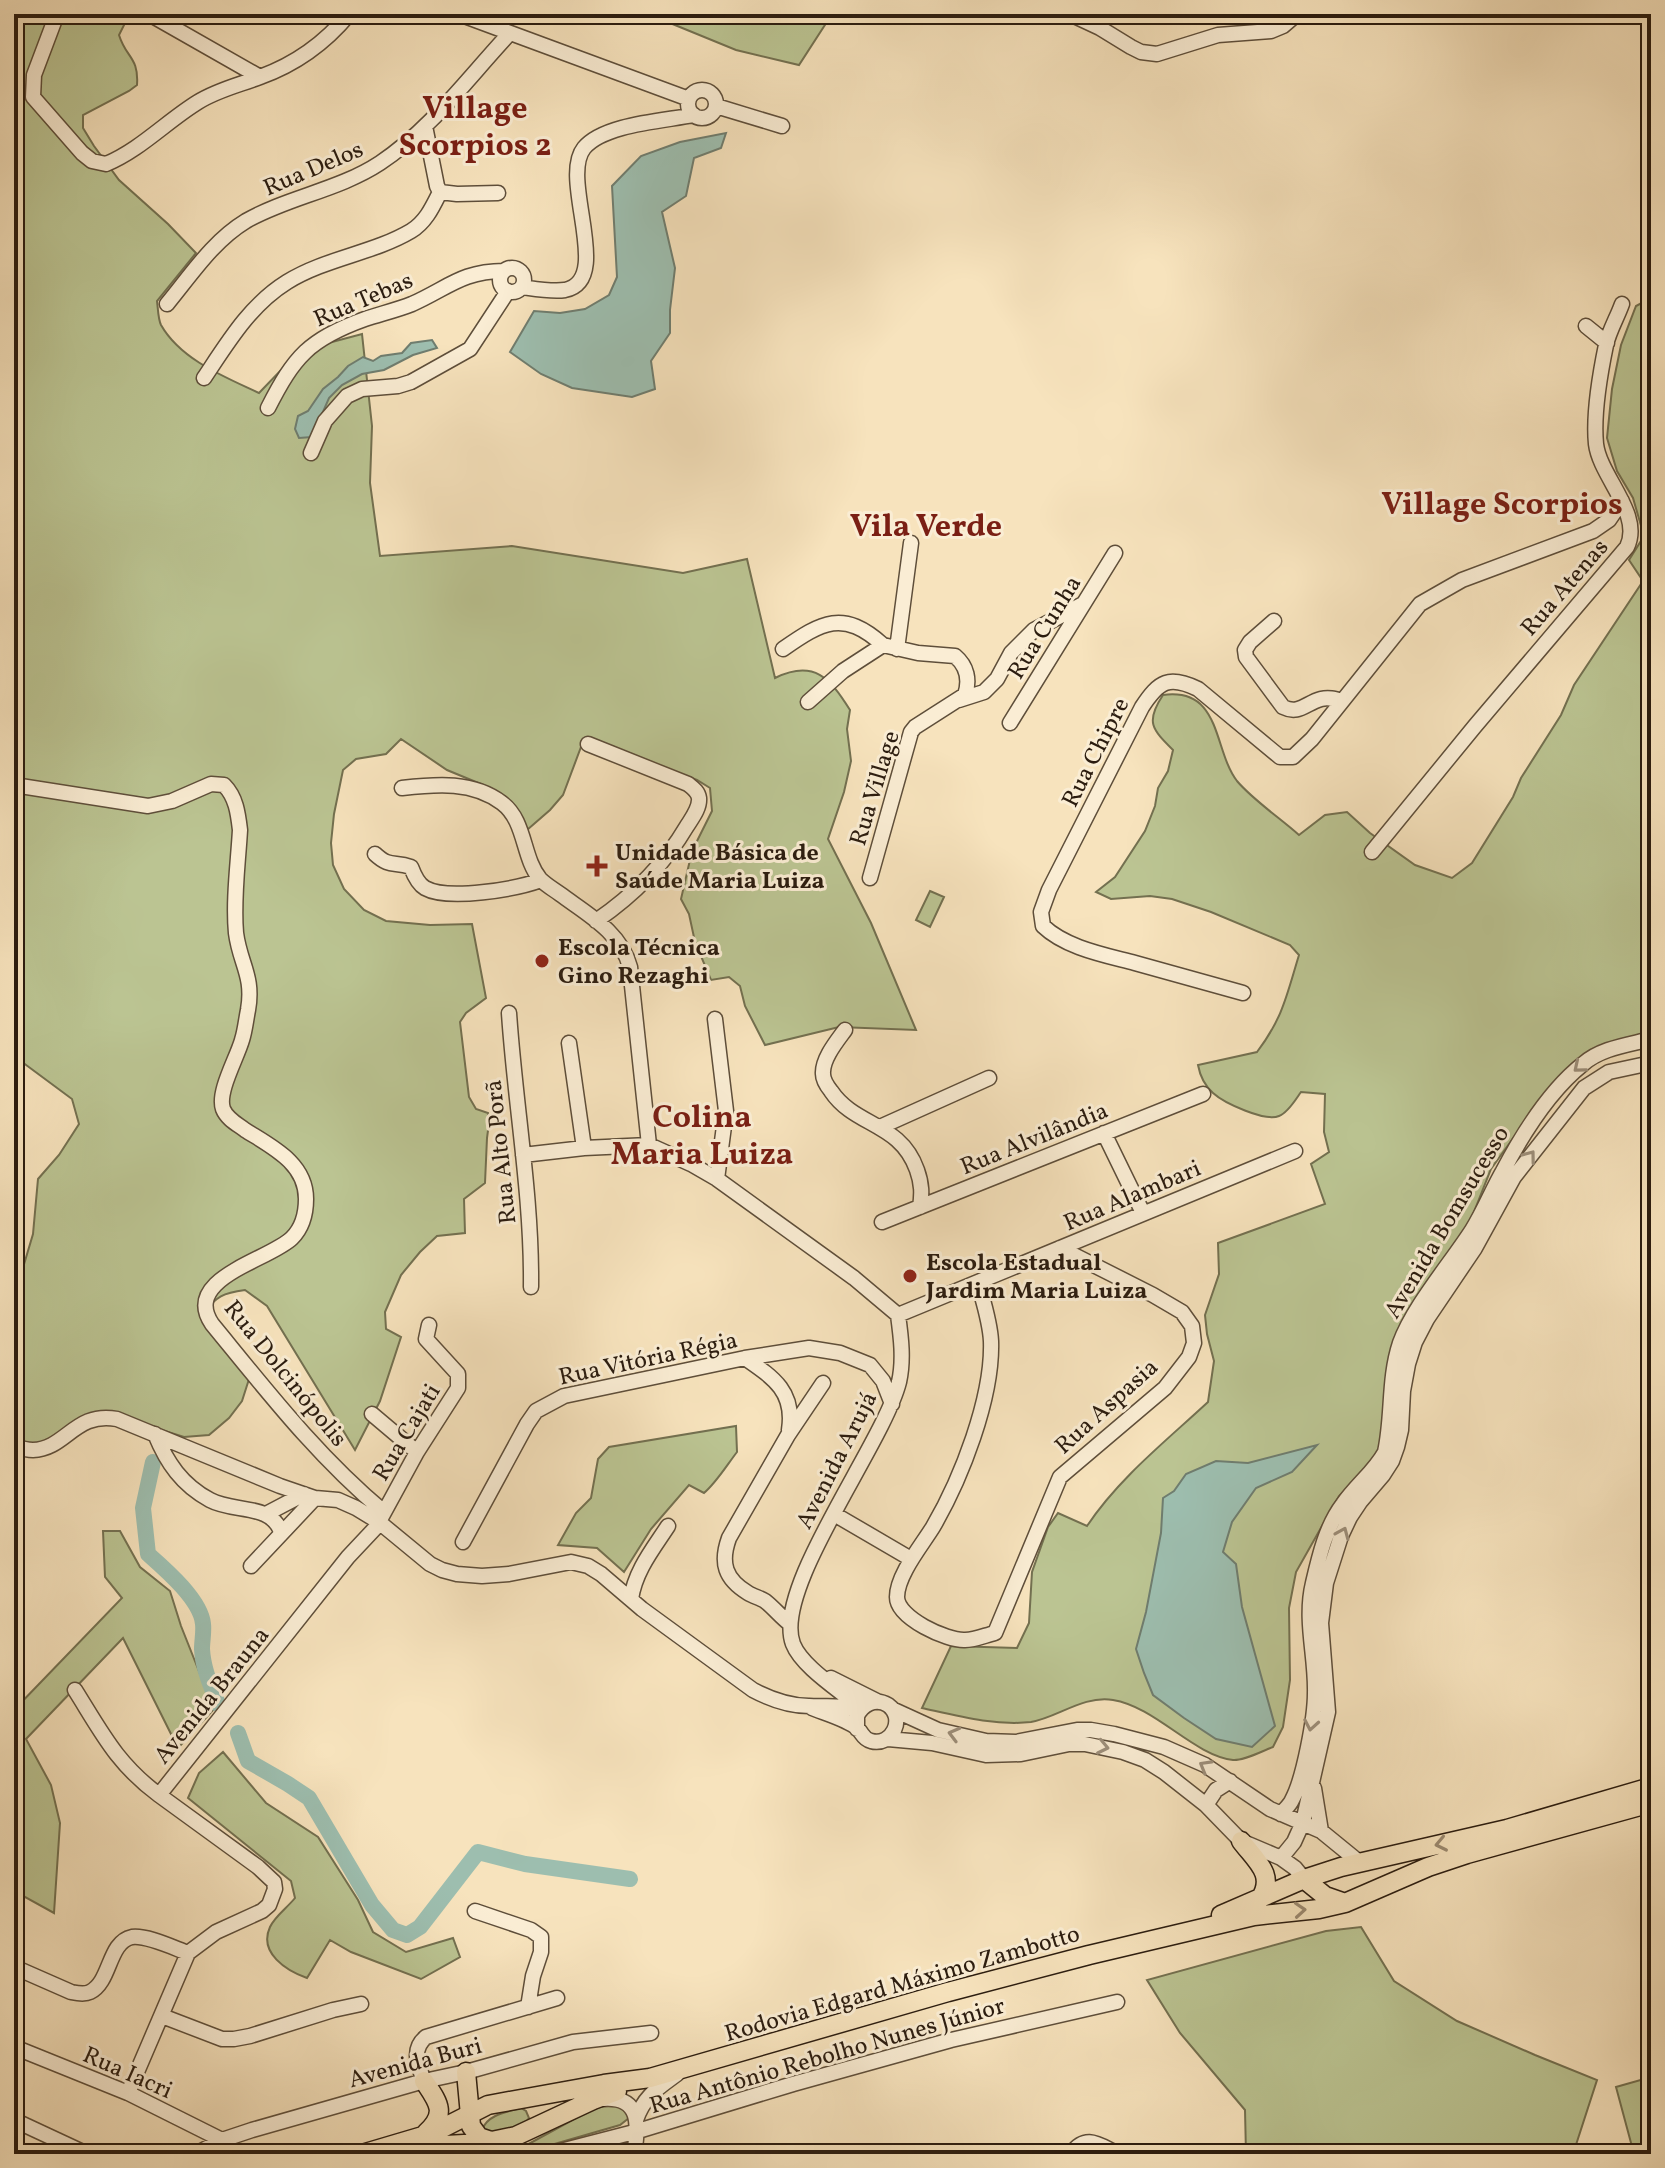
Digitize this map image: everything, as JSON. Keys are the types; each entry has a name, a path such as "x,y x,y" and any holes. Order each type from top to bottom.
{"main road":[{"name":"Rodovia Edgard Máximo Zambotto","path":"1168,1936 1304,1879 1359,1862 1507,1829 1651,1787"},
{"name":"Rodovia Edgard Máximo Zambotto","path":"362,2154 422,2137 476,2104 650,2078 948,1992 1168,1936 1262,1914 1319,1909 1345,1903 1428,1867 1467,1854 1651,1803"},
{"path":"1241,1841 1267,1878 1266,1889 1260,1899"},
{"path":"1359,1862 1367,1879 1367,1895"},
{"path":"1304,1879 1325,1896 1345,1903"},
{"path":"466,2072 476,2104 471,2126 479,2137 491,2141"},
{"name":"Rodovia Edgard Máximo Zambotto","path":"404,2154 446,2145 491,2141 526,2132 593,2100 650,2078"},
{"path":"422,2137 434,2125 440,2109 424,2081"},
{"path":"519,2099 535,2112 533,2123 526,2132"}],"street":[{"path":"57,14 34,75 33,97 82,153 99,164 106,164 126,154 199,101 289,65 306,55 349,14"},
{"path":"459,14 689,99"},
{"path":"1070,14 1141,52 1157,54 1218,35 1271,31 1297,14"},
{"path":"151,15 260,77"},
{"name":"Rua Delos","path":"167,304 213,248 247,221 347,180 376,166 404,146 509,34"},
{"path":"704,90 712,93 716,106 709,116 699,118 689,109 689,99 695,92 704,90"},
{"path":"716,106 782,126"},
{"path":"311,453 325,421 347,396 362,389 411,382 470,349 515,289 568,289 582,279 587,258 576,177 584,148 599,137 625,128 694,115"},
{"path":"425,126 440,192"},
{"path":"440,192 498,193"},
{"path":"204,378 237,328 260,302 286,282 313,268 413,230 429,214 440,192"},
{"name":"Rua Tebas","path":"268,408 294,362 315,342 333,331 408,306 476,272 515,268 522,272 525,279 515,289"},
{"name":"Rua Atenas","path":"1372,852 1627,547 1631,534 1622,501 1599,460 1595,428 1607,343 1622,304"},
{"path":"1586,326 1607,343"},
{"name":"Rua Chipre","path":"1243,993 1101,953 1049,933 1043,926 1041,912 1044,905 1153,690 1178,681 1198,689 1273,752 1284,758 1293,757 1312,739 1420,604 1462,580 1593,531 1609,520 1622,501"},
{"path":"890,647 911,543"},
{"name":"Rua Cunha","path":"1010,723 1115,553"},
{"name":"Rua Village","path":"870,878 911,732 959,701 984,692 997,679 1011,653 1034,630 1084,603"},
{"path":"1274,621 1245,650 1246,657 1283,707 1291,711 1302,710 1320,699 1342,701"},
{"path":"783,649 814,627 851,624 890,647 955,656 966,670 968,680 967,691 959,701"},
{"path":"808,702 843,671 890,647"},
{"path":"588,744 688,784 698,793 700,801 683,833 653,874 596,921"},
{"name":"Rua Dolcinópolis","path":"14,785 148,806 172,801 211,784 224,785 233,797 240,830 237,937 250,987 244,1036 222,1091 222,1107 233,1122 290,1161 301,1177 306,1199 300,1227 294,1237 277,1249 248,1262 213,1288 206,1302 206,1313 302,1433 381,1519"},
{"path":"402,788 438,785 468,787 502,803 517,821 529,858 541,880 606,927 619,943 630,967 649,1145"},
{"path":"375,854 384,863 411,867 424,888 437,892 466,893 522,887 541,880"},
{"name":"Rua Alto Porã","path":"509,1013 531,1228 531,1287"},
{"path":"715,1019 726,1111 717,1179"},
{"path":"845,1030 829,1055 823,1077 834,1096 864,1119 897,1138 915,1163 922,1192 920,1207"},
{"name":"Avenida Bomsucesso","path":"1281,1814 1294,1797 1305,1760 1316,1690 1309,1625 1312,1586 1320,1554 1336,1514 1385,1452 1392,1376 1401,1341 1419,1308 1477,1222 1522,1138 1555,1093 1570,1075 1593,1057 1651,1039"},
{"path":"569,1043 584,1148"},
{"name":"Avenida Bomsucesso","path":"1281,1858 1294,1842 1303,1822 1328,1712 1321,1623 1326,1583 1350,1517 1392,1461 1401,1430 1403,1391 1415,1342 1475,1248 1514,1177 1584,1088 1609,1072 1651,1063"},
{"path":"880,1127 989,1078"},
{"name":"Rua Alvilândia","path":"882,1222 1203,1094"},
{"path":"1104,1133 1143,1213"},
{"path":"523,1155 649,1145 717,1179 854,1278 898,1315"},
{"name":"Rua Alambari","path":"898,1315 1295,1151"},
{"name":"Rua Aspasia","path":"911,1559 897,1596 901,1611 952,1638 964,1640 995,1633 1060,1477 1165,1388 1189,1357 1194,1343 1192,1326 1182,1312 1060,1248"},
{"path":"834,1514 911,1559 933,1528 968,1453 988,1378 991,1351 978,1282"},
{"name":"Avenida Arujá","path":"789,1623 804,1573 816,1547 892,1404 901,1371 898,1315"},
{"name":"Rua Cajati","path":"381,1519 417,1452 458,1388 458,1374 426,1339 429,1325"},
{"name":"Rua Vitória Régia","path":"463,1542 527,1424 536,1411 564,1396 745,1358 809,1348 840,1353 870,1365 901,1371"},
{"path":"745,1358 770,1375 786,1396 790,1420 788,1435"},
{"path":"870,1365 883,1381 892,1404"},
{"path":"823,1383 788,1435 729,1538 725,1551 726,1570 743,1589 764,1600 789,1623 793,1644 804,1659 860,1710"},
{"path":"372,1414 417,1452"},
{"path":"14,1446 39,1449 87,1421 100,1417 117,1419 309,1496 338,1500 381,1519 416,1554 442,1570 482,1576 571,1562 582,1564 595,1570 753,1690 775,1700 808,1706 842,1705 860,1710"},
{"path":"155,1434 174,1471 197,1492 223,1506 266,1514 276,1521 281,1532"},
{"path":"266,1514 309,1496"},
{"path":"251,1566 309,1496"},
{"name":"Avenida Brauna","path":"188,1953 216,1932 262,1911 273,1898 274,1882 159,1795 381,1519"},
{"path":"631,1599 640,1569 668,1526"},
{"path":"764,1600 796,1599"},
{"path":"819,1674 842,1682 938,1730 986,1741 1032,1740 1077,1730 1114,1734 1164,1747 1205,1765 1281,1814 1321,1831 1359,1862"},
{"path":"75,1690 119,1759 135,1777 159,1795"},
{"path":"857,1729 857,1716 866,1704 885,1706"},
{"path":"808,1706 857,1729 864,1739 876,1742 888,1739 924,1742 986,1755 1021,1754 1069,1744 1100,1745 1145,1760 1184,1786 1241,1841 1281,1858 1304,1879"},
{"path":"885,1706 897,1725 888,1739"},
{"path":"1314,1773 1315,1802 1321,1831"},
{"path":"1206,1805 1216,1790 1230,1781"},
{"path":"475,1911 531,1930 541,1937 541,1952 528,2007"},
{"path":"14,1967 81,1994 90,1992 101,1981 120,1944 131,1937 144,1938 188,1953 128,2093"},
{"path":"424,2081 416,2055 418,2045 426,2037 557,1998"},
{"name":"Rua Antônio Rebolho Nunes Júnior","path":"549,2154 637,2126 951,2040 1117,2002"},
{"path":"162,2016 222,2039 234,2039 361,2004"},
{"name":"Avenida Buri","path":"196,2154 222,2140 424,2081 573,2042 651,2033"},
{"name":"Rua Iacri","path":"14,2047 128,2093 222,2140"},
{"path":"634,2154 640,2108 648,2096 684,2069"},
{"path":"593,2100 621,2099 631,2108 637,2126"},
{"path":"14,2120 87,2154"},
{"path":"1071,2154 1084,2142 1118,2154"}],"green space":[{"path":"14,14 135,14 125,23 119,35 134,63 137,85 83,115 83,128 119,180 196,253 157,301 161,325 180,348 205,366 259,393 283,368 317,346 362,334 372,426 370,483 380,556 512,546 683,573 747,559 775,678 800,670 811,671 828,681 850,710 847,729 851,761 828,839 871,923 916,1030 839,1027 765,1045 745,1006 740,986 729,977 711,980 681,899 692,851 712,811 710,788 697,780 584,739 563,795 527,830 506,797 447,770 401,739 386,754 356,759 343,770 331,843 333,865 344,889 364,910 386,921 430,925 472,924 486,998 466,1013 460,1022 469,1097 476,1109 488,1113 489,1123 485,1183 464,1199 465,1233 437,1236 420,1252 401,1275 385,1312 386,1329 401,1337 380,1401 355,1450 267,1306 245,1290 221,1296 202,1314 250,1376 242,1401 229,1418 209,1435 184,1437 111,1414 42,1444 27,1443 14,1436 14,1298 33,1234 38,1179 59,1155 79,1124 72,1099 14,1056"},
{"path":"648,14 832,14 799,65 736,50"},
{"path":"1651,298 1651,1033 1585,1055 1514,1137 1491,1169 1380,1449 1365,1470 1339,1496 1296,1572 1289,1608 1290,1680 1283,1727 1273,1747 1237,1760 1218,1756 1129,1704 1113,1700 1091,1701 1041,1720 1017,1723 976,1720 922,1708 951,1646 1017,1648 1029,1623 1032,1572 1048,1527 1058,1513 1087,1526 1128,1476 1208,1402 1214,1361 1205,1315 1219,1274 1218,1243 1325,1204 1311,1164 1329,1152 1324,1132 1325,1094 1301,1092 1292,1106 1279,1116 1255,1114 1213,1093 1203,1080 1198,1065 1257,1052 1279,1017 1299,955 1290,945 1172,899 1150,896 1111,899 1096,892 1115,877 1145,831 1158,788 1168,771 1173,750 1153,725 1157,704 1163,695 1182,695 1196,701 1213,723 1229,768 1237,781 1299,835 1325,815 1347,812 1370,833 1415,865 1452,878 1472,863 1561,715 1574,685 1643,581 1629,560 1644,536 1633,498 1617,471 1607,438 1621,345 1636,306"},
{"path":"930,891 944,897 930,927 916,920"},
{"path":"736,1426 737,1452 721,1474 704,1493 689,1485 651,1529 624,1572 597,1548 558,1545 576,1513 591,1498 598,1459 609,1447"},
{"path":"103,1531 120,1531 140,1567 170,1591 214,1709 178,1748 123,1638 26,1739 51,1785 60,1823 54,1913 14,1891 14,1710 122,1598 105,1577"},
{"path":"223,1752 266,1803 318,1837 358,1900 373,1932 406,1952 453,1938 460,1957 421,1979 351,1952 330,1940 307,1978 276,1960 267,1936 275,1919 295,1898 291,1881 188,1798 199,1773"},
{"path":"1361,1927 1394,1981 1457,2021 1597,2080 1573,2154 1246,2154 1245,2110 1180,2033 1147,1980 1326,1931"},
{"path":"1651,2077 1651,2154 1634,2154 1616,2087"},
{"path":"608,2104 621,2108 629,2118 620,2125 520,2154 504,2154 514,2152 587,2112"},
{"path":"521,2108 529,2118 522,2127 489,2136 482,2130 493,2118"}],"shaded area":[{"path":"726,133 721,148 694,158 686,196 662,212 675,268 670,333 651,361 655,389 632,397 572,388 541,374 510,352 534,311 560,313 585,309 609,295 617,277 612,186 641,156 680,142"},
{"path":"432,340 437,348 413,355 384,370 362,374 342,385 329,398 312,437 299,438 295,429 298,416 308,411 323,389 348,366 363,357 373,361 381,356 402,353 411,343"},
{"path":"1317,1445 1292,1472 1256,1488 1232,1522 1223,1552 1236,1564 1242,1607 1275,1726 1252,1747 1216,1739 1153,1695 1136,1649 1161,1533 1163,1498 1174,1491 1186,1474 1216,1461 1248,1463"}],"waterway":[{"path":"153,1462 143,1508 148,1554 181,1586 201,1615 204,1664 218,1704"},
{"path":"238,1733 248,1761 309,1798 372,1905 393,1930 407,1935 420,1927 478,1852 525,1864 630,1879"}],"place":[{"name":"Unidade Básica de Saúde Maria Luiza","path":"597,866"},
{"name":"Escola Técnica Gino Rezaghi","path":"542,961"},
{"name":"Escola Estadual Jardim Maria Luiza","path":"910,1276"}],"district":[{"name":"Village Scorpios 2","path":"475,126"},
{"name":"Village Scorpios","path":"1502,503"},
{"name":"Vila Verde","path":"926,525"},
{"name":"Colina Maria Luiza","path":"702,1134"}]}
